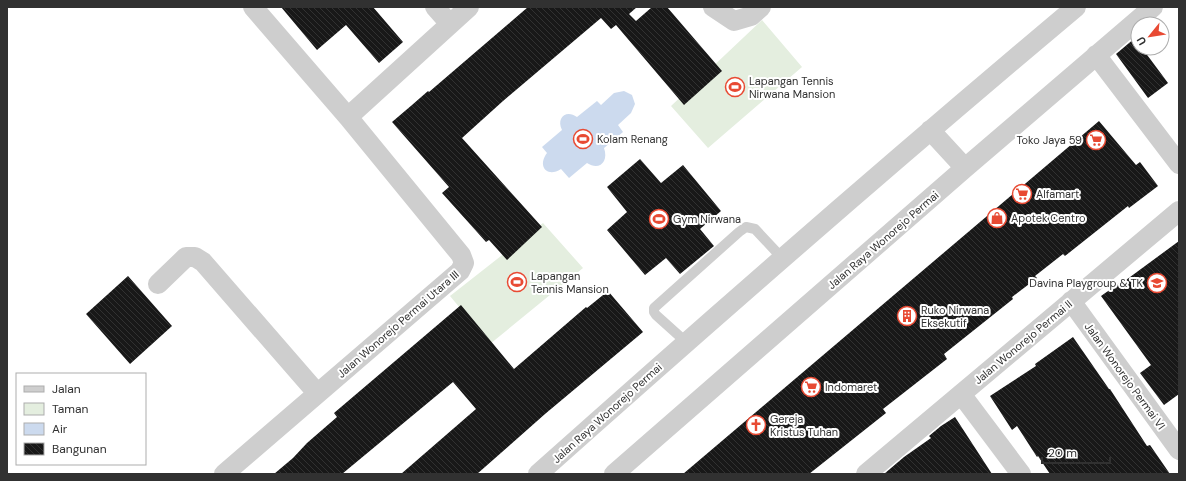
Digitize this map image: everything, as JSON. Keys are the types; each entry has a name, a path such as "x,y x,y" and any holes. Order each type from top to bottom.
{"street":[{"name":"Jalan Wonorejo Permai Utara III","path":"224,474 460,271 464,263 461,255 348,117 253,7"},
{"path":"435,7 450,24"},
{"path":"348,117 469,7"},
{"path":"713,7 734,21 751,16 761,7"},
{"name":"Jalan Raya Wonorejo Permai","path":"538,474 782,258 930,130 1076,7"},
{"name":"Jalan Raya Wonorejo Permai","path":"614,474 965,168 1153,7"},
{"path":"1096,56 1179,164"},
{"path":"930,130 965,168"},
{"name":"Jalan Wonorejo Permai II","path":"866,474 1179,211"},
{"path":"158,284 186,257 195,257 203,262 317,393"},
{"name":"Jalan Wonorejo Permai VI","path":"1071,302 1179,450"},
{"path":"961,394 1021,474"}],"lane":[{"path":"686,342 656,315 654,308 739,232 746,228 755,230 782,258"}],"green space":[{"name":"Lapangan Tennis Nirwana Mansion","path":"762,20 802,67 708,148 671,106"},
{"name":"Lapangan Tennis Mansion","path":"543,223 583,268 490,344 450,296"}],"water":[{"name":"Kolam Renang","path":"624,91 632,95 635,104 631,113 618,125 623,132 604,148 605,157 602,164 595,166 587,163 569,178 561,169 552,172 545,169 543,162 547,153 542,147 562,130 560,122 563,116 569,114 577,117 597,101 601,105 614,93"}],"building":[{"path":"281,7 373,7 403,42 379,63 346,25 317,50"},
{"path":"528,7 637,7 629,14 636,21 652,7 667,7 722,71 684,105 616,25 611,29 601,18 503,101 462,138 542,227 507,260 489,240 486,242 442,193 449,187 392,122"},
{"path":"1130,42 1130,56 1148,56 1168,83 1148,98 1116,54"},
{"name":"Ruko Nirwana Eksekutif","path":"1099,121 1136,165 1140,162 1158,186 1129,208 1128,206 1065,256 1063,254 1035,276 1037,278 1012,297 1013,299 944,354 947,359 883,409 886,413 809,474 683,474"},
{"path":"640,159 661,183 683,165 721,211 700,229 714,246 680,274 666,258 645,275 607,230 627,212 607,187"},
{"path":"1179,241 1179,394 1164,405 1140,373 1151,365 1101,296 1125,279 1126,280"},
{"path":"128,276 172,326 130,364 86,314"},
{"path":"608,291 643,332 545,414 477,474 401,474 476,409 453,382 342,474 274,474 337,417 334,413 461,305 514,369 586,307 587,308"},
{"path":"1073,337 1110,389 1147,446 1150,445 1170,474 1050,474 1017,426 1012,430 990,396 1036,366 1035,364"},
{"path":"955,417 992,474 884,474 904,457 931,438 929,436 941,426"}],"place":[{"name":"Lapangan Tennis Nirwana Mansion","path":"735,87"},
{"name":"Kolam Renang","path":"583,139"},
{"name":"Toko Jaya 59","path":"1096,140"},
{"name":"Alfamart","path":"1022,194"},
{"name":"Apotek Centro","path":"997,218"},
{"name":"Gym Nirwana","path":"659,219"},
{"name":"Lapangan Tennis Mansion","path":"517,282"},
{"name":"Davina Playgroup & TK","path":"1157,283"},
{"name":"Ruko Nirwana Eksekutif","path":"907,316"},
{"name":"Indomaret","path":"811,387"},
{"name":"Gereja Kristus Tuhan","path":"756,425"}]}
